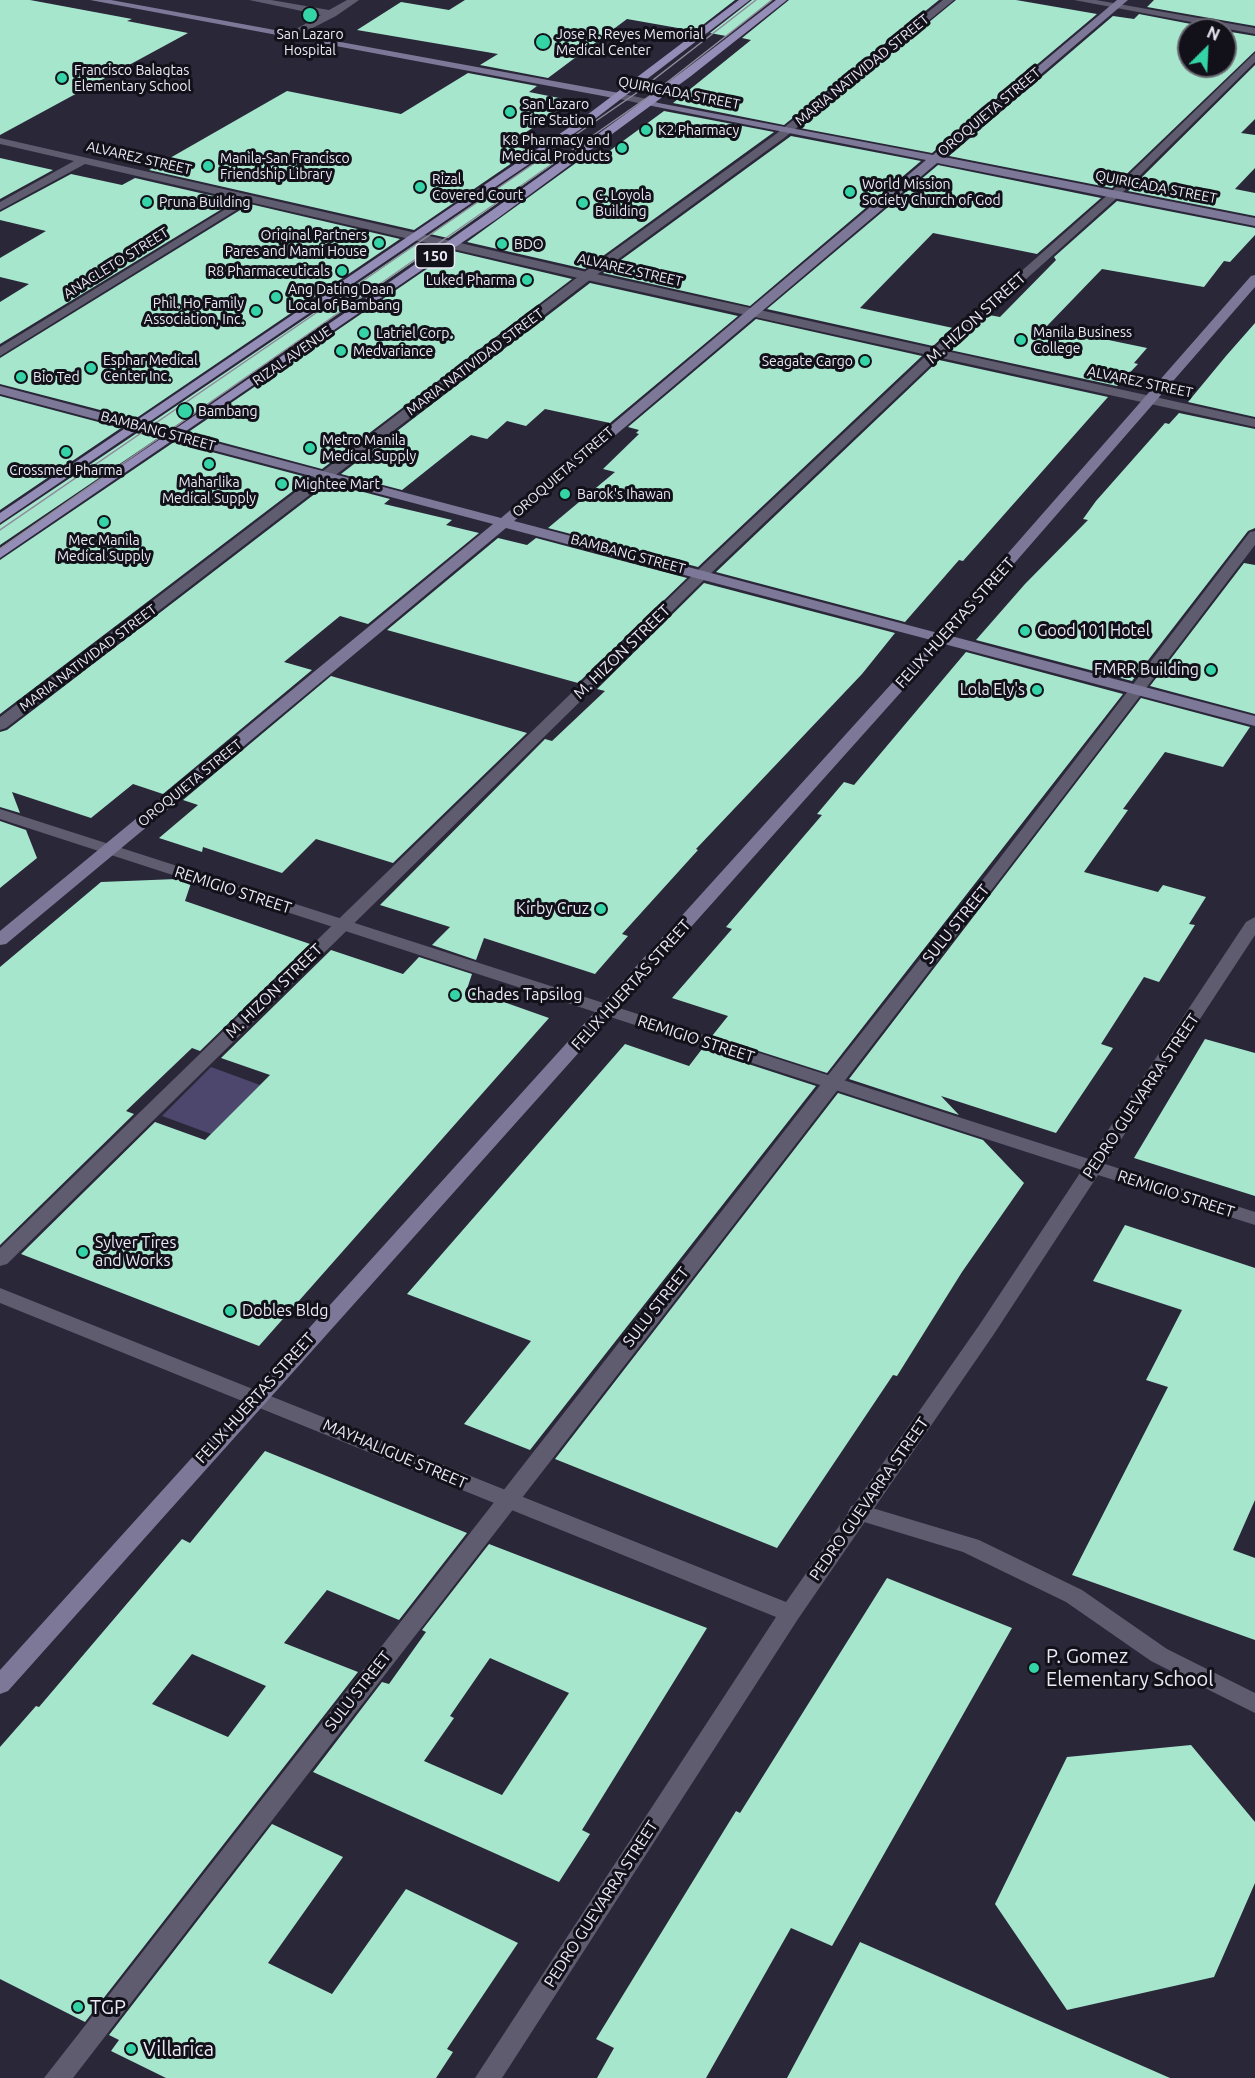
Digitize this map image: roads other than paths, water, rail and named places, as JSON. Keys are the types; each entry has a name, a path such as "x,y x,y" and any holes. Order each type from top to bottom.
{"main road":[{"name":"RIZAL AVENUE","path":"0,519 587,120 745,0"},
{"name":"RIZAL AVENUE","path":"0,554 620,126 782,0"},
{"path":"587,120 620,126"}],"street":[{"name":"QUIRICADA STREET","path":"95,0 619,96 1255,222"},
{"path":"254,0 332,14"},
{"path":"293,35 354,0"},
{"name":"MARIA NATIVIDAD STREET","path":"0,726 587,276 788,129 949,0"},
{"path":"1079,0 1119,3 1255,32"},
{"name":"OROQUIETA STREET","path":"0,940 506,521 1119,3"},
{"name":"M. HIZON STREET","path":"0,1259 702,574 936,353 1115,194 1255,56"},
{"name":"ALVAREZ STREET","path":"0,141 412,237 1255,423"},
{"path":"0,207 84,160"},
{"name":"ANACLETO STREET","path":"0,352 247,199"},
{"name":"FELIX HUERTAS STREET","path":"0,1684 256,1396 609,1010 942,639 1255,279"},
{"name":"BAMBANG STREET","path":"0,390 506,521 1255,721"},
{"name":"SULU STREET","path":"57,2078 831,1083 1002,867 1255,535"},
{"name":"REMIGIO STREET","path":"0,814 1255,1219"},
{"name":"PEDRO GUEVARRA STREET","path":"488,2078 790,1613 981,1338 1255,922"},
{"name":"MAYHALIGUE STREET","path":"0,1295 256,1396 506,1501 790,1613"},
{"path":"859,1512 971,1546 992,1556 1074,1596 1159,1655 1255,1704"}],"tram line":[{"path":"0,530 635,94 756,0"},
{"path":"0,549 651,95 772,0"}],"place":[{"name":"San Lazaro Hospital","path":"310,15"},
{"name":"Jose R. Reyes Memorial Medical Center","path":"543,42"},
{"name":"Francisco Balagtas Elementary School","path":"62,78"},
{"name":"San Lazaro Fire Station","path":"510,112"},
{"name":"K2 Pharmacy","path":"646,130"},
{"name":"K8 Pharmacy and Medical Products","path":"622,148"},
{"name":"Manila-San Francisco Friendship Library","path":"208,166"},
{"name":"Rizal Covered Court","path":"420,187"},
{"name":"World Mission Society Church of God","path":"850,192"},
{"name":"Pruna Building","path":"147,202"},
{"name":"C. Loyola Building","path":"583,203"},
{"name":"Original Partners Pares and Mami House","path":"379,243"},
{"name":"BDO","path":"502,244"},
{"name":"R8 Pharmaceuticals","path":"342,271"},
{"name":"Luked Pharma","path":"527,280"},
{"name":"Ang Dating Daan Local of Bambang","path":"276,297"},
{"name":"Phil. Ho Family Association, Inc.","path":"256,311"},
{"name":"Latriel Corp.","path":"364,333"},
{"name":"Manila Business College","path":"1021,340"},
{"name":"Medvariance","path":"341,351"},
{"name":"Seagate Cargo","path":"865,361"},
{"name":"Esphar Medical Center Inc.","path":"91,368"},
{"name":"Bio Ted","path":"21,377"},
{"name":"Bambang","path":"185,411"},
{"name":"Metro Manila Medical Supply","path":"310,448"},
{"name":"Crossmed Pharma","path":"66,452"},
{"name":"Maharlika Medical Supply","path":"209,464"},
{"name":"Mightee Mart","path":"282,484"},
{"name":"Barok's Ihawan","path":"565,494"},
{"name":"Mec Manila Medical Supply","path":"104,522"},
{"name":"Good 101 Hotel","path":"1025,631"},
{"name":"FMRR Building","path":"1211,670"},
{"name":"Lola Ely's","path":"1037,690"},
{"name":"Kirby Cruz","path":"601,909"},
{"name":"Chades Tapsilog","path":"455,995"},
{"name":"Sylver Tires and Works","path":"83,1252"},
{"name":"Dobles Bldg","path":"230,1311"},
{"name":"P. Gomez Elementary School","path":"1034,1668"},
{"name":"TGP","path":"78,2007"},
{"name":"Villarica","path":"131,2049"}]}
